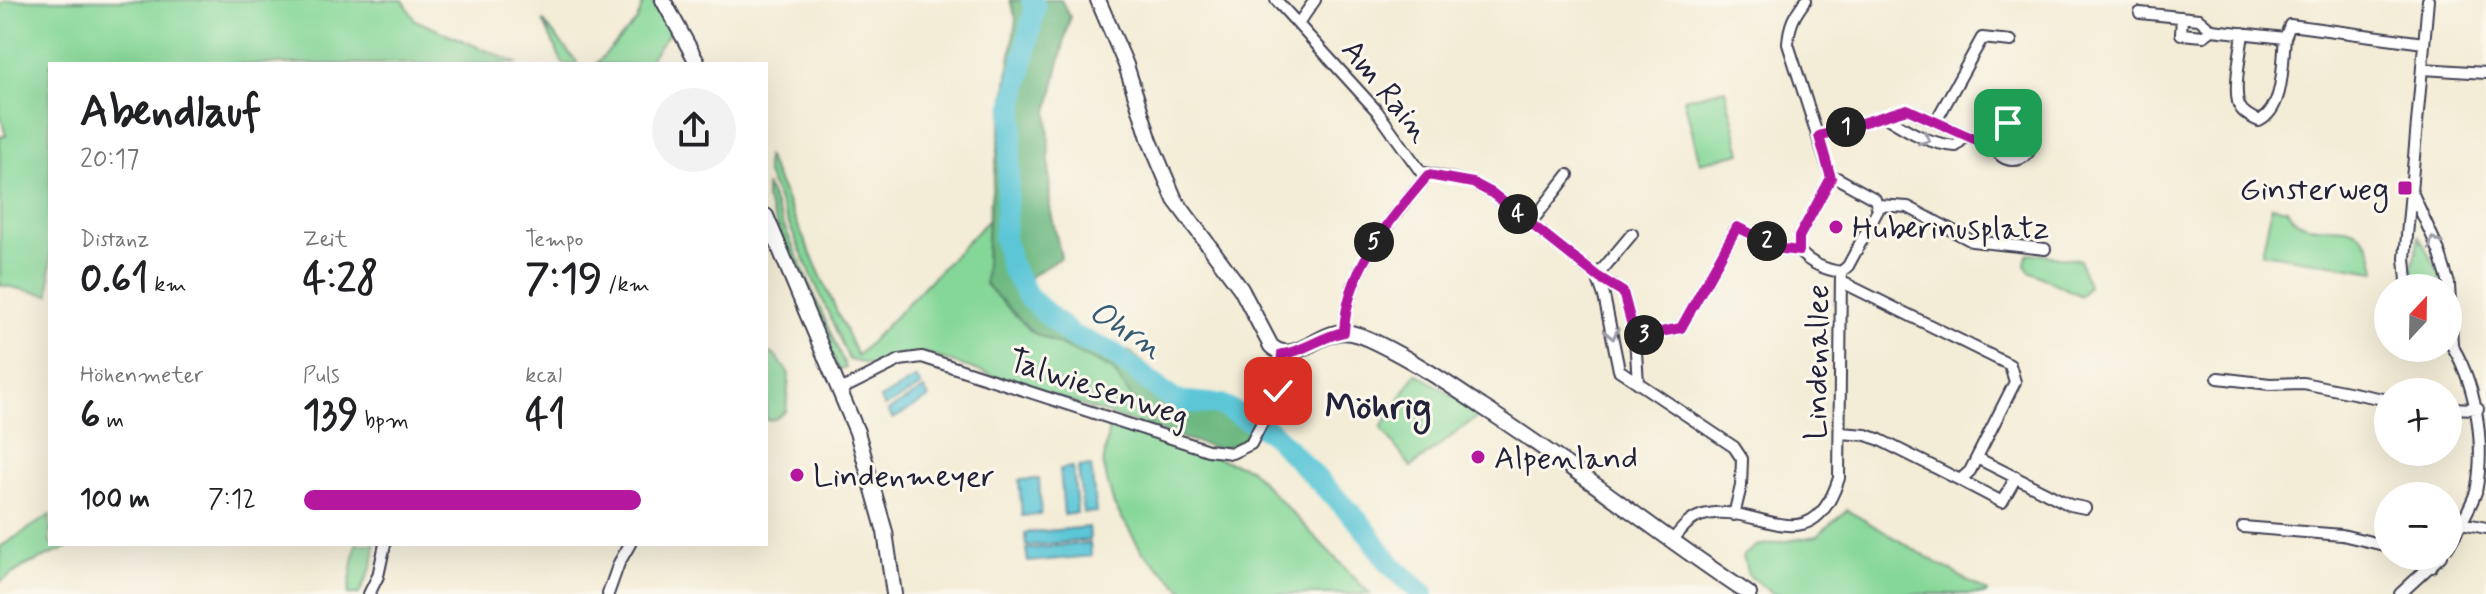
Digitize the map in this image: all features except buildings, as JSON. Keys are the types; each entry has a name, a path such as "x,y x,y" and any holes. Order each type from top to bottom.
{"street":[{"path":"663,0 697,62"},
{"path":"1098,0 1126,65 1150,141 1175,200 1241,289 1271,346 1282,354 1295,352 1329,335 1344,332 1375,342 1422,367 1539,444 1749,594"},
{"name":"Am Rain","path":"1276,0 1377,111 1414,164 1428,175"},
{"path":"1298,24 1315,0"},
{"path":"1806,0 1793,17 1788,44 1831,178 1799,237 1799,251 1804,257 2010,365 2015,382 1970,471 1960,480"},
{"path":"2406,274 2405,258 2428,0"},
{"path":"2140,13 2199,19 2212,30 2285,38"},
{"path":"2182,17 2181,34 2204,36 2212,30"},
{"path":"2243,33 2239,106 2259,121 2267,117 2275,105 2285,38 2290,25 2424,43"},
{"path":"1936,121 1982,38 2011,41"},
{"path":"2423,69 2486,73"},
{"path":"1819,136 1907,109 1994,145"},
{"path":"1884,116 1938,145 1956,146 1966,135"},
{"path":"1344,332 1350,295 1365,256 1428,175 1473,183 1492,193 1597,276 1623,292 1635,337 1638,383"},
{"path":"1530,224 1568,175"},
{"path":"1831,178 1837,178 1875,199 1878,205 1908,207 1972,241 2045,249"},
{"path":"2411,190 2439,251 2446,274"},
{"name":"Lindenallee","path":"1672,541 1684,526 1712,513 1792,526 1816,516 1834,495 1839,478 1841,433 1842,277 1878,205"},
{"path":"768,221 840,390 872,478 885,532 894,594"},
{"path":"1635,337 1681,328 1737,227 1783,249 1799,251"},
{"path":"1597,276 1632,234"},
{"path":"1597,276 1619,370 1734,447 1742,459 1741,486 1734,515"},
{"name":"Talwiesenweg","path":"840,390 900,360 922,357 1208,450 1232,453 1251,444 1273,405 1278,391 1282,354"},
{"path":"2460,362 2478,409 2484,465 2462,523 2486,528"},
{"path":"2218,378 2270,384 2303,383 2374,397"},
{"path":"2462,408 2478,409"},
{"path":"1841,433 1878,439 2002,502 2016,477"},
{"path":"1977,458 2070,505 2085,508"},
{"path":"2243,527 2342,535 2374,543"},
{"path":"369,594 378,576 385,546"},
{"path":"608,594 629,546"},
{"path":"2400,594 2428,570"}],"green space":[{"path":"7,0 403,0 415,20 513,62 48,62 48,295 0,285 0,136 6,136 0,113 0,4"},
{"path":"651,0 671,31 648,62 598,62 637,21 642,6"},
{"path":"1010,0 1061,0 1070,17 1048,112 1050,208 1061,257 1030,277 1030,296 1087,338 1129,351 1190,404 1242,415 1256,426 1247,441 1218,449 1153,429 1112,369 1032,332 985,284 988,220 1016,19"},
{"path":"543,21 577,62 562,62"},
{"path":"1725,89 1741,153 1700,163 1684,99"},
{"path":"768,159 857,356 988,220 985,284 1032,332 1112,369 1153,429 925,353 901,354 871,365 849,360 768,177"},
{"path":"768,190 846,368 839,370 768,204"},
{"path":"2272,206 2287,209 2296,221 2308,226 2349,229 2361,235 2370,248 2376,271 2262,253"},
{"path":"2419,237 2440,274 2414,274 2412,268"},
{"path":"2027,255 2080,260 2088,286 2081,296 2029,271 2025,264"},
{"path":"768,352 776,356 789,374 786,411 768,420"},
{"path":"1416,373 1482,413 1411,467 1381,428"},
{"path":"1109,425 1249,468 1370,594 1187,594 1142,551 1114,505 1103,466"},
{"path":"1847,510 1986,594 1773,594 1748,575 1743,556 1756,546 1817,536"},
{"path":"48,516 48,546 71,546 25,566 0,582 0,547"},
{"path":"356,546 375,546 372,566 359,594 348,594"}],"water":[{"path":"916,378 921,386 885,407 880,399"},
{"path":"924,389 929,398 893,419 888,411"},
{"path":"1091,466 1096,512 1083,513 1078,467"},
{"path":"1073,467 1077,513 1064,515 1060,469"},
{"path":"1039,479 1041,514 1022,516 1019,480"},
{"path":"1089,527 1090,540 1026,546 1025,533"},
{"path":"1090,543 1091,556 1028,562 1026,549"}],"waterway":[{"name":"Ohrn","path":"1032,0 1035,7 1014,105 1004,237 1011,267 1029,298 1071,335 1113,353 1175,401 1221,405 1271,432 1361,524 1391,565 1423,594"}],"place":[{"name":"Ginsterweg","path":"2405,188"},
{"name":"Huberinusplatz","path":"1836,227"},
{"name":"Alpenland","path":"1478,457"},
{"name":"Lindenmeyer","path":"797,475"}],"district":[{"name":"Möhrig","path":"1378,405"}],"route":[{"path":"1278,391 1282,354 1295,352 1329,335 1344,332 1350,295 1365,256 1428,175 1473,183 1492,193 1597,276 1623,292 1635,337 1681,328 1737,227 1783,249 1799,251 1799,237 1831,178 1819,136 1907,109 1994,145 1999,129 2008,123"}]}
